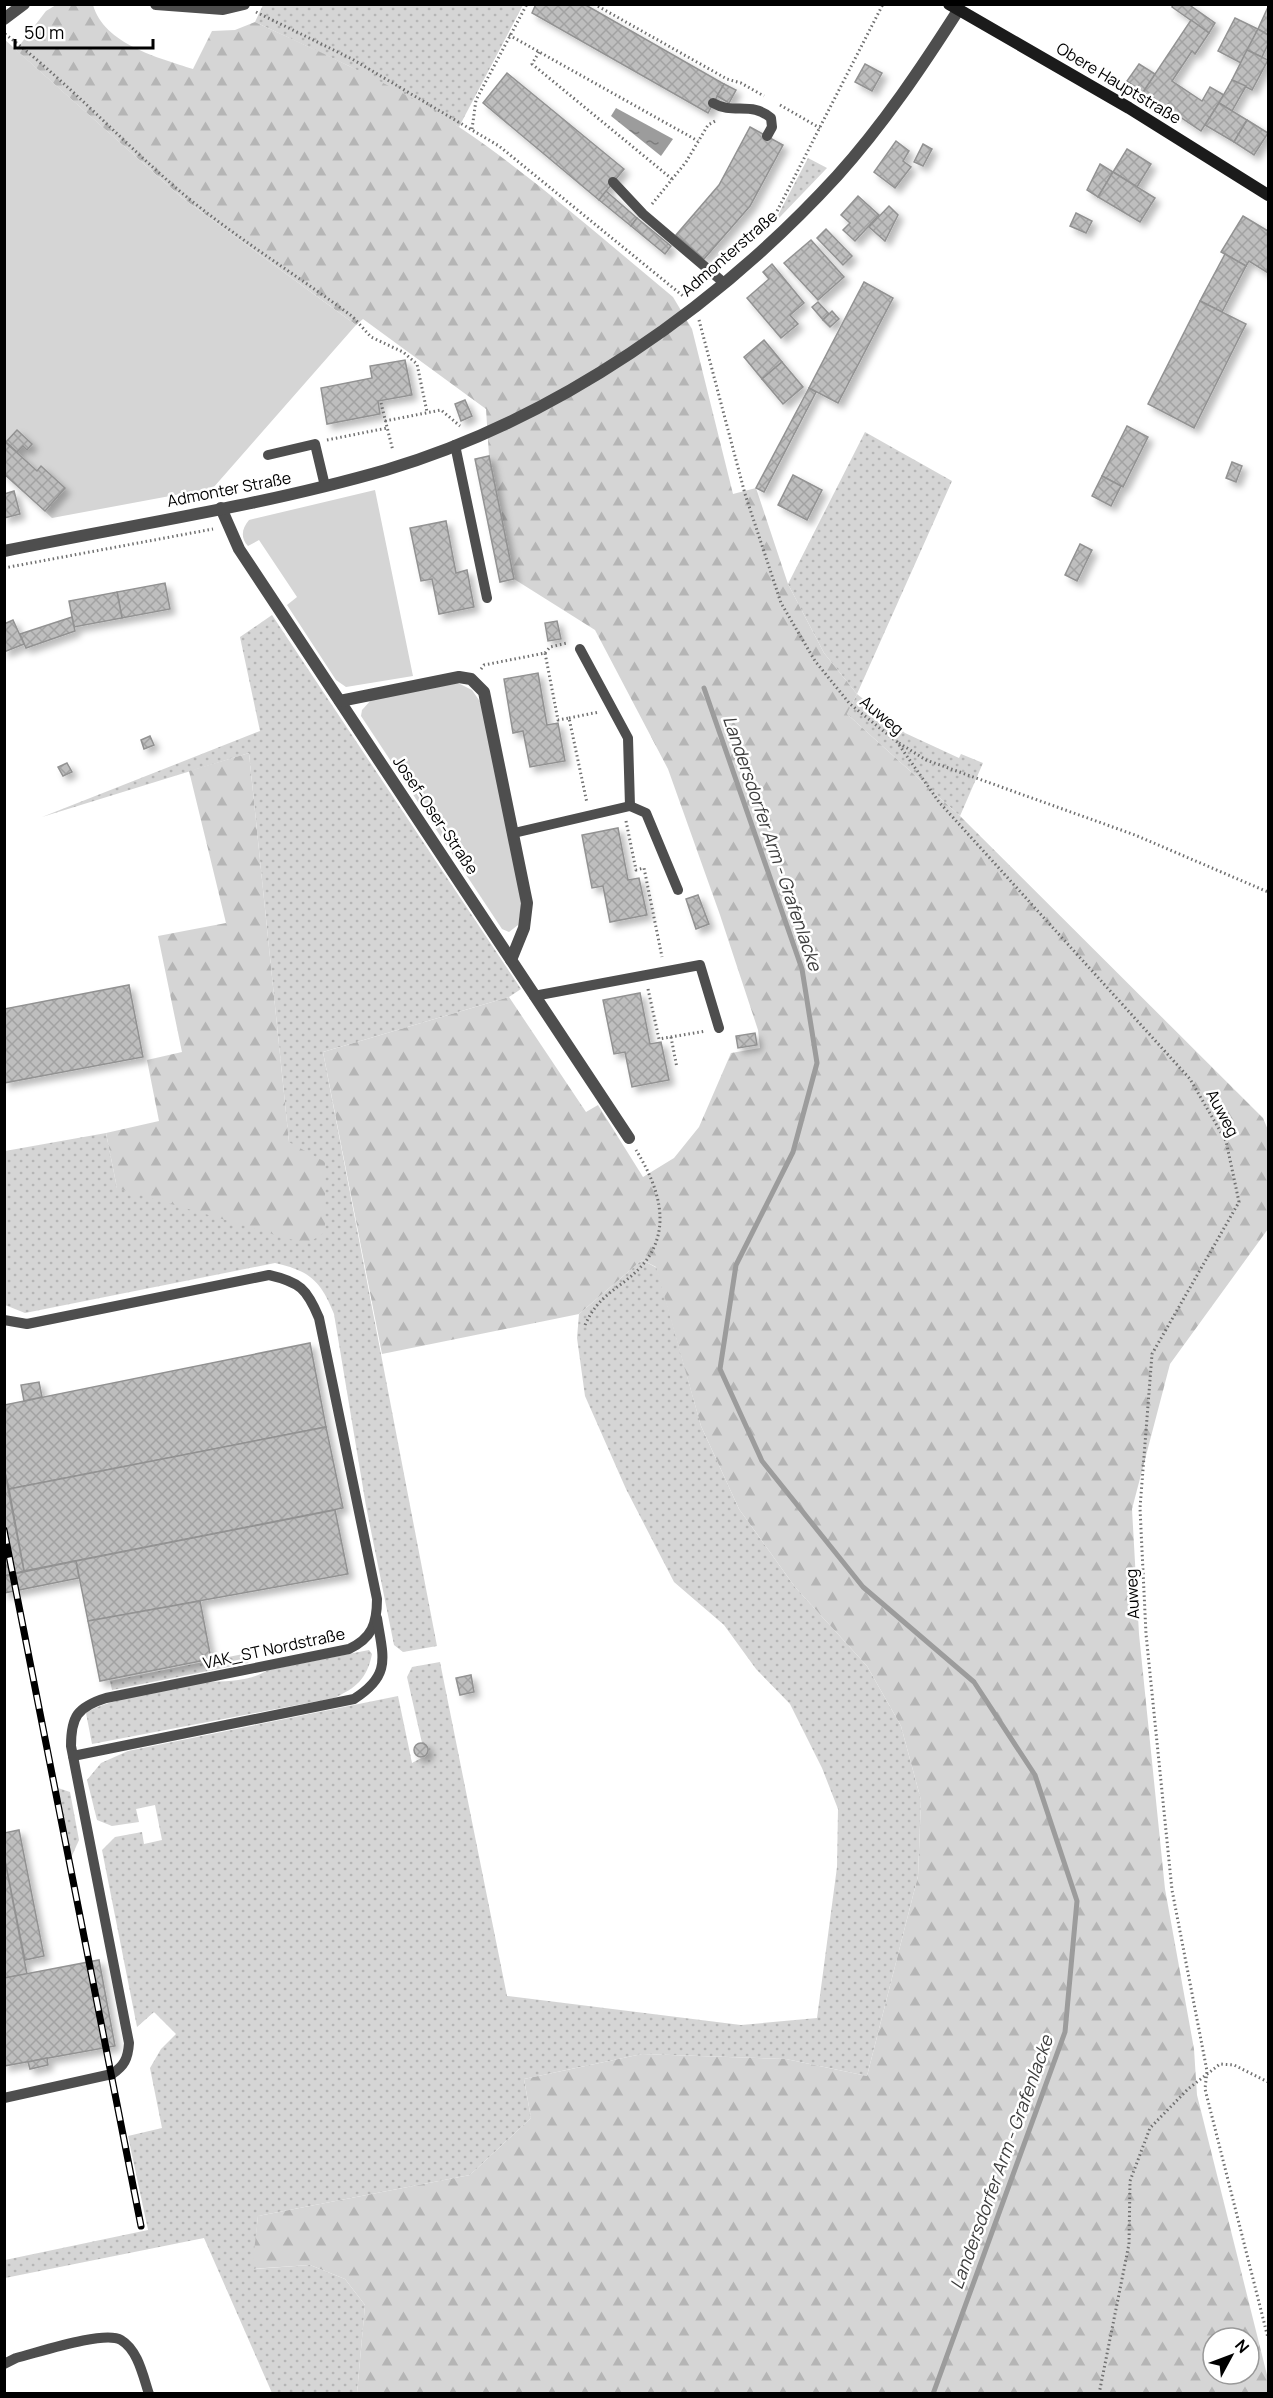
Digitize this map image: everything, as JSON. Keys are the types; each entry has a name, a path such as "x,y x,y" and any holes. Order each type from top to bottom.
{"main road":[{"name":"Obere Hauptstraße","path":"954,7 1099,90 1269,195"}],"street":[{"path":"4,18 24,4"},
{"path":"156,4 223,9 244,5"},
{"name":"Admonterstraße","path":"455,445 551,401 643,346 774,238 836,177 890,110 954,7"},
{"name":"Admonter Straße","path":"4,551 325,486 386,469 455,445"},
{"name":"Josef-Oser-Straße","path":"221,508 239,549 629,1138"},
{"path":"340,701 459,677 471,679 484,692 488,702 514,833 527,916 511,960"}],"lane":[{"path":"713,104 722,109 752,107 763,111 771,118 772,127 767,136"},
{"path":"613,182 643,214 688,249 723,282"},
{"path":"268,455 315,444 325,486"},
{"path":"455,445 487,598"},
{"path":"580,649 628,738 627,806"},
{"path":"514,833 627,806 646,813 678,890"},
{"path":"534,996 700,965 719,1029"},
{"path":"4,1320 27,1324 269,1275 292,1280 309,1295 319,1318 377,1599 377,1617 384,1661 381,1674 371,1688 354,1699 73,1756"},
{"name":"VAK_ST Nordstraße","path":"4,2098 112,2074 123,2067 129,2056 129,2043 73,1756 71,1727 78,1713 88,1703 349,1649 363,1642 372,1631 377,1617"},
{"path":"4,2364 16,2358 104,2337 120,2339 134,2353 149,2394"}],"path":[{"path":"472,129 476,100 527,4"},
{"path":"594,4 820,128"},
{"path":"775,215 883,4"},
{"name":"Admonterstraße","path":"244,5 352,59 499,146 683,296"},
{"path":"4,33 63,81 126,144 184,194 353,317 371,337 411,358 417,364 427,412"},
{"path":"509,35 698,141"},
{"path":"539,52 532,64 672,178"},
{"path":"643,214 672,178 712,121 723,121"},
{"name":"Auweg","path":"694,305 745,494 781,603 815,661 850,704 897,742 939,802 1190,1078 1226,1141 1239,1202 1152,1354 1140,1508 1146,1634 1172,1890 1207,2071 1204,2090 1269,2338"},
{"path":"381,403 393,453"},
{"path":"385,421 441,410 460,426"},
{"path":"315,444 387,428"},
{"path":"4,568 213,529"},
{"path":"471,679 484,665 545,653 550,647 572,642 580,649"},
{"path":"545,653 558,720 613,709"},
{"path":"569,718 590,816"},
{"path":"897,742 926,760 1124,831 1269,892"},
{"path":"627,806 636,870 644,868 665,972"},
{"path":"645,976 660,1039 719,1029"},
{"path":"671,1037 677,1068"},
{"path":"585,1325 592,1307 645,1262 660,1218 659,1194 629,1138"},
{"path":"1099,2394 1129,2244 1130,2181 1150,2128 1207,2071 1220,2064 1234,2065 1269,2082"}],"green space":[{"path":"56,5 93,5 108,30 134,48 193,69 212,31 235,30 255,22 387,85 438,113 543,189 673,297 692,329 733,494 756,488 788,584 824,653 857,694 847,714 960,816 1263,1118 1268,1130 1268,1229 1170,1364 1132,1509 1139,1634 1165,1889 1194,2049 1197,2095 1255,2326 1201,2326 1201,2386 1261,2386 1261,2351 1268,2379 1268,2393 357,2393 365,2305 345,2279 310,2265 252,2269 258,2216 470,2175 531,2118 524,2079 642,2054 786,2059 867,2076 918,1876 921,1800 901,1726 867,1666 795,1587 739,1509 701,1426 656,1267 642,1260 579,1314 382,1354 323,1052 509,997 586,1112 598,1105 643,1177 674,1158 699,1127 731,1053 760,1048 758,1030 668,769 595,630 514,579 489,456 486,409 363,319 356,325 181,197 16,50 46,11"},
{"path":"263,5 523,5 459,127 349,66 255,22"},
{"path":"4,39 181,197 356,325 213,488 52,518 5,474"},
{"path":"808,158 827,168 779,218 777,217"},
{"path":"865,432 952,481 857,694 824,653 788,584"},
{"path":"375,490 413,676 346,687 336,680 287,605 297,597 259,540 248,546 243,533 249,520"},
{"path":"272,615 521,989 509,997 323,1052 437,1646 403,1652 394,1645 366,1506 334,1314 324,1293 313,1279 297,1270 275,1263 25,1313 5,1305 5,1151 106,1133 117,1188 289,1142 249,753 42,817 260,731 240,637"},
{"path":"458,683 472,690 481,703 522,904 518,925 509,932 502,929 361,716 362,710 372,699"},
{"path":"857,694 905,733 959,758 961,754 983,763 960,816 847,714"},
{"path":"249,753 289,1142 325,1162 325,1232 307,1244 117,1188 106,1133 159,1121 147,1060 182,1052 158,936 226,923 189,771"},
{"path":"642,1260 657,1268 701,1426 739,1509 795,1587 867,1666 901,1726 921,1800 918,1876 867,2076 786,2059 642,2054 524,2079 531,2118 470,2175 258,2216 253,2269 310,2265 345,2279 365,2305 357,2393 272,2393 204,2238 5,2278 5,2260 148,2230 128,2136 162,2128 150,2068 161,2049 176,2034 154,2012 137,2027 102,1850 115,1837 142,1832 144,1844 162,1840 155,1805 136,1809 139,1822 112,1826 97,1820 87,1780 101,1763 128,1751 398,1696 412,1763 425,1756 428,1750 422,1743 407,1677 412,1667 440,1662 507,1996 741,2025 817,2018 837,1867 838,1809 822,1768 790,1704 756,1669 724,1625 674,1582 626,1489 585,1396 577,1338 579,1314"},
{"path":"369,1650 372,1654 364,1676 349,1690 334,1698 92,1744 86,1713 108,1703 180,1686 246,1679 268,1670"},
{"path":"253,1652 248,1663 112,1690 110,1681"},
{"path":"58,1788 70,1792 79,1840 71,1858"}],"water":[{"path":"616,108 673,139 661,156 611,116"}],"building":[{"path":"536,4 584,4 724,84 708,113 532,13"},
{"path":"1173,4 1188,4 1215,23 1209,33 1172,7"},
{"path":"1268,7 1268,35 1258,29"},
{"path":"1235,18 1258,29 1241,63 1218,51"},
{"path":"1191,20 1209,33 1195,54 1192,51 1172,81 1202,101 1210,87 1224,95 1201,131 1143,92"},
{"path":"1258,29 1268,35 1268,44 1262,57 1247,50"},
{"path":"1247,50 1268,60 1252,90 1232,80"},
{"path":"865,64 882,73 872,91 855,82"},
{"path":"1139,64 1155,74 1143,92 1127,81"},
{"path":"507,73 624,169 599,200 483,103"},
{"path":"1232,80 1246,86 1232,111 1219,103"},
{"path":"724,84 736,90 729,103 717,96"},
{"path":"1219,103 1247,120 1234,142 1205,125"},
{"path":"1247,120 1268,133 1254,155 1234,142"},
{"path":"750,127 783,145 750,206 704,259 676,235 719,185"},
{"path":"896,141 909,151 903,161 911,167 895,188 874,172"},
{"path":"923,144 932,149 923,166 914,162"},
{"path":"1127,149 1151,164 1137,187 1113,172"},
{"path":"1100,164 1113,172 1098,197 1087,190"},
{"path":"1113,172 1155,198 1140,222 1098,197"},
{"path":"606,191 637,218 631,226 599,200"},
{"path":"858,196 879,215 855,241 843,230 850,223 841,215"},
{"path":"889,206 898,215 885,241 869,227"},
{"path":"1076,213 1092,221 1086,233 1070,226"},
{"path":"1243,216 1268,231 1268,273 1249,261 1246,266 1221,252"},
{"path":"637,218 671,246 665,254 631,226"},
{"path":"826,229 852,256 843,265 817,238"},
{"path":"811,240 844,277 818,300 784,263"},
{"path":"1225,254 1246,266 1222,312 1200,301"},
{"path":"772,264 804,303 790,315 798,324 781,338 747,298 769,279 763,272"},
{"path":"864,282 893,298 838,403 809,388"},
{"path":"1200,301 1246,324 1194,428 1148,404"},
{"path":"818,302 829,314 823,320 812,307"},
{"path":"832,311 839,319 830,327 823,320"},
{"path":"764,340 782,362 762,379 744,357"},
{"path":"405,360 412,395 378,401 380,414 327,424 321,388 372,378 370,366"},
{"path":"782,362 803,387 783,404 762,379"},
{"path":"809,388 816,392 764,492 756,488"},
{"path":"465,400 472,416 461,421 455,404"},
{"path":"1127,426 1148,437 1123,487 1102,476"},
{"path":"17,430 32,444 27,450 23,446 17,452 6,442"},
{"path":"4,441 37,471 41,466 65,488 45,511 4,474"},
{"path":"489,456 514,579 500,582 475,459"},
{"path":"1232,462 1242,466 1236,482 1226,478"},
{"path":"793,475 822,490 807,520 778,505"},
{"path":"1102,476 1121,486 1111,506 1092,496"},
{"path":"14,491 20,514 4,518 4,494"},
{"path":"446,521 456,573 467,570 474,607 439,614 432,579 421,581 410,528"},
{"path":"1080,544 1092,550 1077,581 1065,575"},
{"path":"165,583 170,609 122,618 117,592"},
{"path":"117,592 122,618 74,627 69,601"},
{"path":"72,617 75,631 26,648 20,634"},
{"path":"13,620 24,644 4,652 4,624"},
{"path":"557,621 561,639 548,641 545,623"},
{"path":"538,673 547,725 558,723 565,761 530,767 523,731 513,733 504,679"},
{"path":"150,736 154,745 144,749 141,740"},
{"path":"67,763 72,772 63,776 58,767"},
{"path":"618,828 628,880 639,878 647,915 610,922 603,886 592,888 582,835"},
{"path":"698,895 709,924 696,929 686,899"},
{"path":"129,985 143,1057 4,1083 4,1009"},
{"path":"640,993 650,1044 661,1042 669,1080 632,1087 625,1052 614,1054 603,1000"},
{"path":"755,1033 757,1045 738,1048 736,1036"},
{"path":"310,1343 326,1427 9,1489 4,1468 4,1405"},
{"path":"39,1382 42,1397 24,1401 21,1385"},
{"path":"326,1427 343,1508 24,1571 9,1489"},
{"path":"4,1468 24,1571 4,1576"},
{"path":"335,1510 348,1574 88,1621 76,1561"},
{"path":"76,1561 79,1578 4,1593 4,1576"},
{"path":"200,1601 211,1659 100,1681 88,1621"},
{"path":"471,1675 474,1692 460,1695 456,1678"},
{"path":"418,1743 424,1743 428,1750 424,1757 418,1757 414,1753 414,1747"},
{"path":"19,1830 44,1956 25,1960 4,1856 4,1833"},
{"path":"4,1856 27,1974 4,1978"},
{"path":"99,1960 115,2046 4,2066 4,1978"},
{"path":"47,2058 48,2065 30,2069 28,2062"}],"waterway":[{"name":"Landersdorfer Arm - Grafenlacke","path":"704,688 802,969 817,1063 793,1152 736,1265 720,1369 762,1461 863,1587 974,1682 1035,1775 1077,1901 1065,2032 933,2394"}],"railway":[{"path":"4,1530 141,2226"}]}
